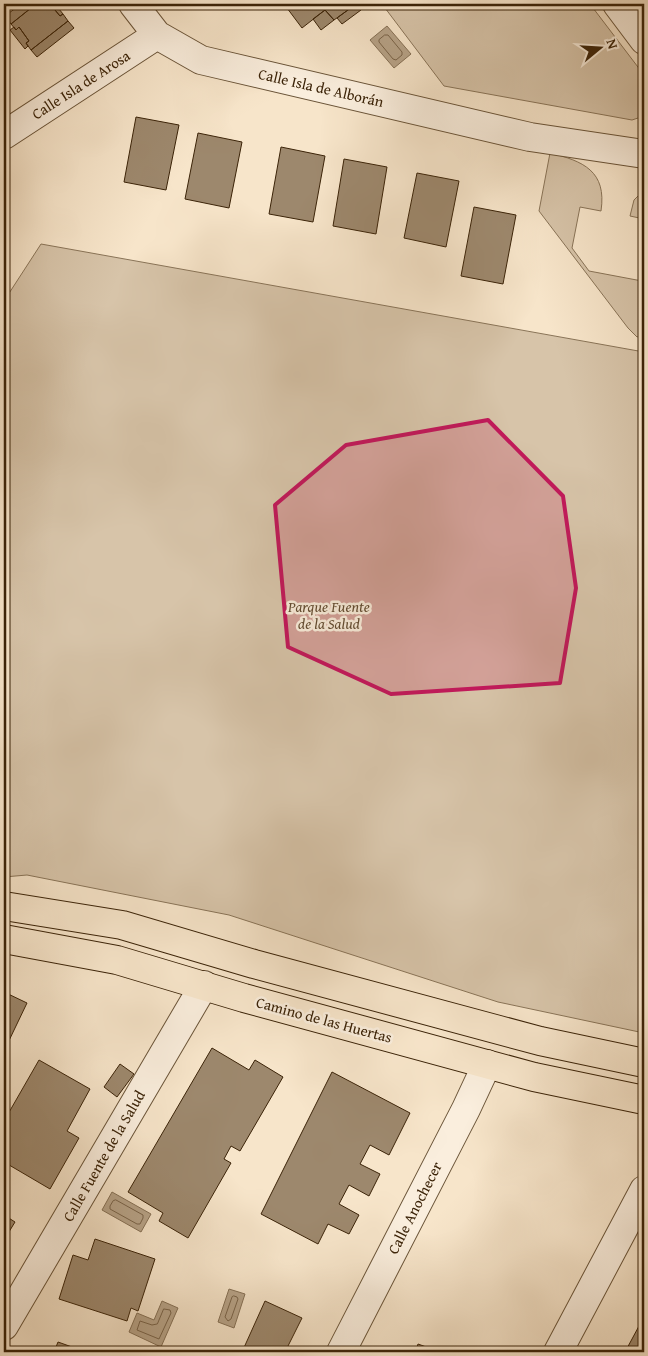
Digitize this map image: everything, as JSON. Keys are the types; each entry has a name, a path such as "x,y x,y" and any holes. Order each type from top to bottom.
{"main road":[{"path":"4,906 122,925 254,964 532,1039 644,1063"},
{"name":"Camino de las Huertas","path":"4,939 118,960 244,998 534,1077 644,1100"}],"street":[{"name":"Calle Isla de Alborán","path":"132,4 157,35 201,60 530,137 644,154"},
{"path":"618,4 644,40"},
{"name":"Calle Isla de Arosa","path":"4,135 157,35"},
{"name":"Calle Fuente de la Salud","path":"8,1312 204,985"},
{"name":"Calle Anochecer","path":"341,1352 466,1110 487,1064"},
{"path":"558,1352 644,1190"}],"highlighted area":[{"path":"488,420 563,496 576,588 560,683 391,694 288,647 275,505 346,445"}],"green space":[{"path":"382,4 590,4 644,75 644,116 632,120 444,86"},
{"path":"550,153 582,164 596,177 602,197 601,211 580,207 572,248 589,271 642,281 644,270 644,335 637,337 628,328 539,211"},
{"path":"640,194 644,194 644,219 630,216 634,200"},
{"name":"Parque Fuente de la Salud","path":"41,244 644,352 644,1033 498,1002 229,915 27,875 4,877 4,301"}],"water":[{"path":"387,26 411,54 394,68 370,40"},
{"path":"112,1192 151,1214 141,1232 102,1210"},
{"path":"229,1289 245,1294 234,1328 218,1322"},
{"path":"162,1301 178,1308 161,1347 129,1332 137,1313 154,1320"}],"building":[{"path":"21,4 36,4 11,24 5,16"},
{"path":"36,4 50,4 60,16 63,14 68,21 31,50 26,43 29,41 19,27 16,30 11,24"},
{"path":"50,4 55,4 63,14 60,16"},
{"path":"284,4 343,4 348,10 334,20 325,10 302,28"},
{"path":"343,4 355,4 348,10"},
{"path":"356,4 361,10 342,24 337,18"},
{"path":"325,10 334,20 321,30 313,19"},
{"path":"68,21 74,28 37,57 31,50"},
{"path":"14,27 16,30 19,27 29,41 26,43 28,46 25,49 10,30"},
{"path":"136,117 179,125 166,190 124,182"},
{"path":"198,133 242,142 229,208 185,199"},
{"path":"281,147 325,156 313,222 269,214"},
{"path":"344,159 387,167 376,234 333,226"},
{"path":"417,173 459,181 446,247 404,238"},
{"path":"474,207 516,215 503,284 461,276"},
{"path":"4,992 27,1003 4,1051"},
{"path":"212,1048 249,1070 255,1060 283,1077 240,1151 231,1146 224,1159 231,1163 188,1238 159,1221 163,1213 128,1192"},
{"path":"39,1060 90,1089 67,1131 79,1138 50,1189 4,1162 4,1121"},
{"path":"120,1064 134,1074 117,1097 104,1087"},
{"path":"332,1072 410,1113 389,1155 370,1145 360,1164 380,1174 369,1196 349,1185 339,1204 359,1215 349,1234 328,1224 318,1244 261,1214"},
{"path":"4,1215 15,1222 4,1240"},
{"path":"95,1239 155,1259 138,1311 131,1308 127,1321 59,1299 73,1255 88,1260"},
{"path":"265,1301 302,1318 285,1352 242,1352"},
{"path":"639,1326 644,1329 644,1352 625,1352"},
{"path":"58,1342 86,1352 54,1352"},
{"path":"418,1344 440,1352 415,1352"}]}
